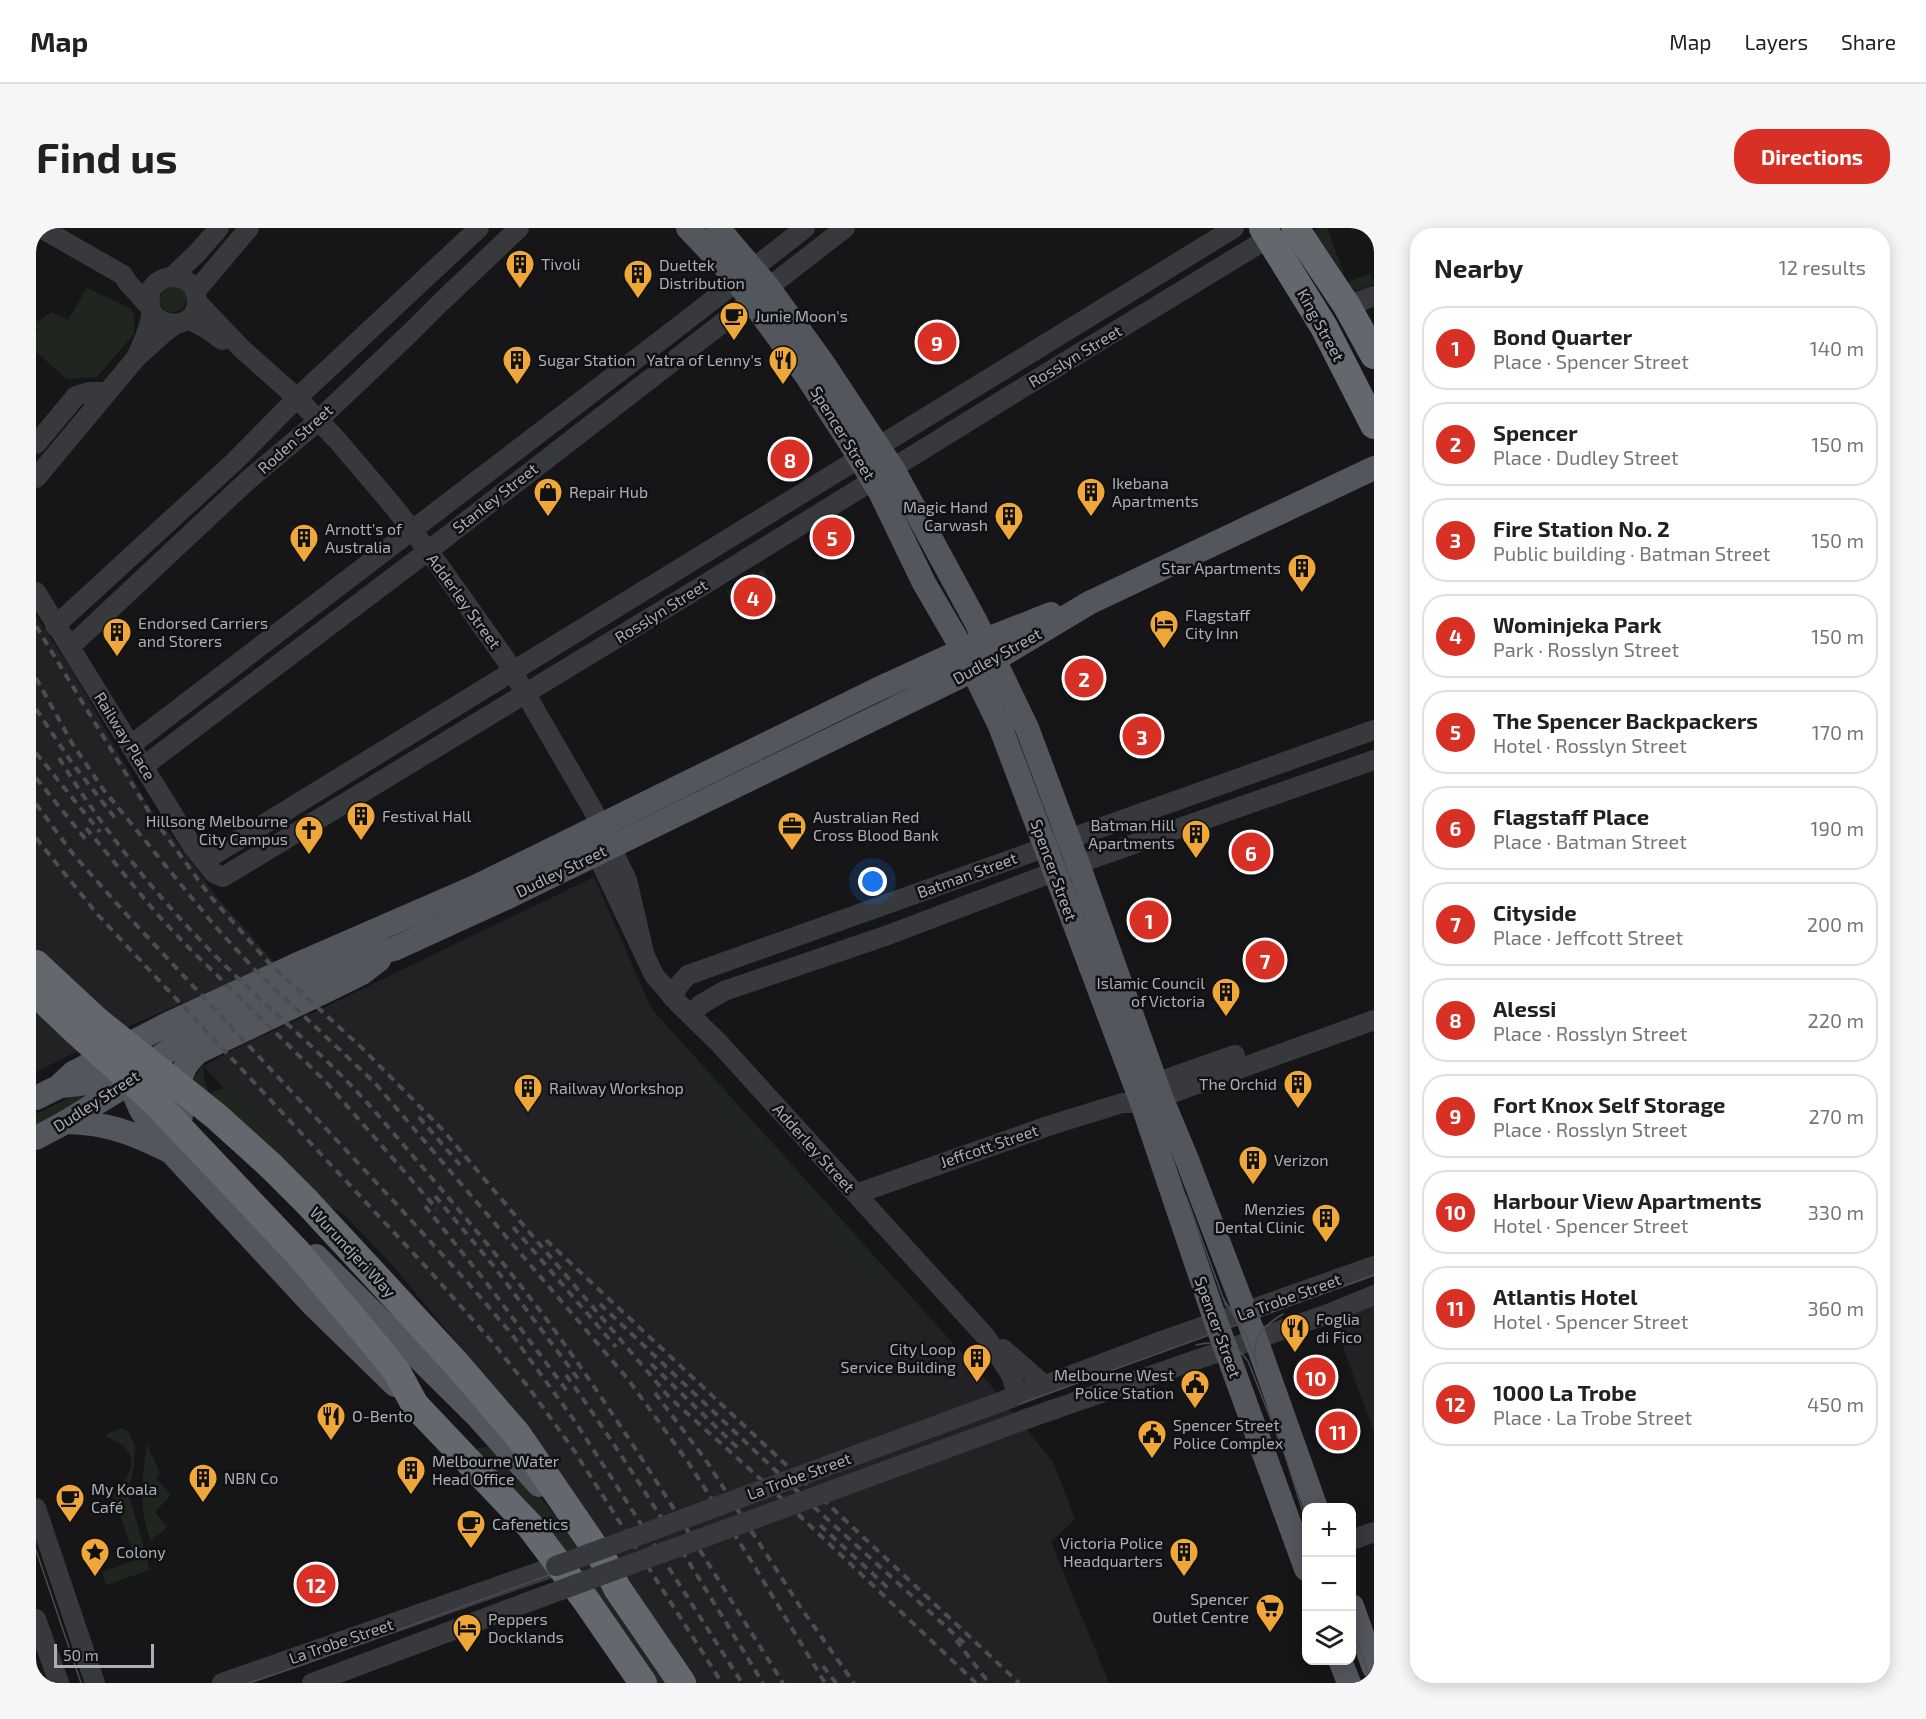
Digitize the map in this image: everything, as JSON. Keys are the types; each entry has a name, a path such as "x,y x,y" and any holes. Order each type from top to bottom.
{"highway":[{"name":"King Street","path":"1278,230 1359,314 1374,355"},
{"name":"King Street","path":"1278,230 1374,425"},
{"name":"Wurundjeri Way","path":"36,964 96,1020 218,1117 270,1165 414,1318 517,1434 604,1561 617,1588 682,1683"},
{"path":"36,993 154,1102 298,1253 397,1372 415,1405 530,1526 643,1683"}],"main road":[{"name":"Spencer Street","path":"688,228 745,274"},
{"name":"Spencer Street","path":"718,228 745,274 815,369 947,570 979,655 1068,838 1097,919 1144,1095 1216,1322 1303,1557"},
{"name":"Dudley Street","path":"36,1138 131,1082 159,1057 182,1042 297,983 346,962 394,949 604,850 979,655 1374,468"},
{"name":"Spencer Street","path":"883,475 924,583 979,655"},
{"path":"924,583 947,570"},
{"name":"Dudley Street","path":"36,1098 58,1087 73,1073 146,1036 296,965 476,887 876,690 979,655"},
{"name":"Spencer Street","path":"1016,733 1045,847 1075,927 1144,1095 1186,1157 1246,1313 1314,1503"},
{"path":"1075,927 1097,919"},
{"path":"181,1116 179,1090 181,1074 186,1064 198,1052 354,977 394,949"},
{"path":"146,1036 133,1065 131,1082 141,1110 171,1152 315,1307 415,1405"},
{"path":"58,1087 115,1080 131,1082"},
{"name":"Wurundjeri Way","path":"131,1082 156,1094 181,1116 330,1270 477,1416 561,1510 617,1588"},
{"path":"66,1122 120,1129 171,1152"},
{"path":"451,1442 477,1416"},
{"path":"1354,1611 1374,1668"},
{"path":"1342,1665 1349,1683"}],"street":[{"path":"41,228 123,275 159,320 170,324 189,309"},
{"path":"136,358 150,309 150,293 198,252 219,228"},
{"path":"36,478 136,358 189,309 249,228"},
{"name":"Roden Street","path":"55,626 234,462 293,402 479,228"},
{"name":"Roden Street","path":"70,647 247,481 314,423 519,228"},
{"name":"Stanley Street","path":"130,745 805,228"},
{"name":"Stanley Street","path":"144,766 845,228"},
{"name":"Rosslyn Street","path":"204,861 1234,228"},
{"name":"Rosslyn Street","path":"219,877 230,873 883,475 1278,230"},
{"path":"123,275 134,274 186,281 189,309"},
{"path":"1359,314 1374,296"},
{"name":"Adderley Street","path":"189,309 314,423 462,598 520,696 604,850 627,880 645,957 654,975 672,997 718,1042 986,1337 1011,1375 1014,1396"},
{"path":"36,444 76,396 88,392 106,392"},
{"name":"Railway Place","path":"36,592 194,848 219,877"},
{"name":"Batman Street","path":"672,997 688,975 1374,730"},
{"path":"1310,753 1320,779"},
{"name":"Batman Street","path":"692,1016 700,1005 724,991 1374,760"},
{"path":"1239,778 1250,803"},
{"path":"1182,798 1192,824"},
{"path":"1017,857 1026,883"},
{"path":"974,872 985,898"},
{"path":"919,892 929,920"},
{"name":"Jeffcott Street","path":"1144,1095 1374,1006"},
{"name":"Jeffcott Street","path":"856,1194 1005,1140 1374,1020"},
{"name":"La Trobe Street","path":"222,1683 508,1584 1043,1384 1374,1266"},
{"name":"La Trobe Street","path":"312,1683 1029,1418 1328,1314 1374,1295"},
{"name":"Adderley Street","path":"986,1337 1012,1355 1043,1384"},
{"path":"36,1508 95,1683"},
{"path":"1356,1539 1374,1532"},
{"path":"36,1619 59,1683"}],"shaded area":[{"path":"1327,228 1345,276 1314,231"},
{"path":"1370,273 1374,284 1355,291 1348,282"},
{"path":"173,286 183,289 186,299 183,309 173,312 163,309 160,299 163,289"},
{"path":"87,288 131,309 134,316 134,334 97,377 67,379 36,352 38,329 36,323 51,312 68,320"},
{"path":"763,569 781,603 747,620 744,614 739,616 726,591"},
{"path":"36,616 71,669 148,805 218,898 275,963 120,1030 36,1072"},
{"path":"594,877 651,1008 988,1382 1053,1462 1075,1519 1051,1542 1109,1683 695,1683 519,1417 393,1266 203,1066"},
{"path":"691,1056 889,1275 870,1275 697,1075"},
{"path":"203,1064 204,1079 209,1093 224,1088 347,1217 216,1133 190,1085"},
{"path":"77,1094 91,1094 36,1128 36,1114"},
{"path":"1374,1305 1374,1432 1333,1320"},
{"path":"122,1428 129,1432 135,1447 134,1468 128,1491 150,1570 106,1585 102,1572 136,1560 113,1495 129,1473 131,1459 126,1449 106,1434"},
{"path":"147,1444 160,1474 156,1478 171,1495 155,1512 167,1527 151,1541 143,1505"},
{"path":"489,1447 502,1453 556,1516 672,1683 652,1683 475,1453 478,1448"}],"tram line":[{"path":"1186,1196 1226,1306"},
{"path":"249,1683 1374,1275"},
{"path":"1223,1298 1246,1336 1258,1367"},
{"path":"1255,1356 1255,1348 1262,1330 1283,1314"},
{"path":"1196,1345 1225,1344 1237,1350 1248,1361 1286,1458 1302,1509"},
{"path":"36,1550 81,1683"},
{"path":"1356,1638 1372,1683"}],"railway":[{"path":"36,626 151,815 210,896 270,964 362,1048 442,1129 669,1397 765,1483 976,1683"},
{"path":"36,678 72,743 103,789 214,925 256,971 374,1082 627,1378 688,1462 825,1683"},
{"path":"36,709 72,763 115,818"},
{"path":"36,753 100,832"},
{"path":"59,758 119,846 164,901 238,978 362,1097 515,1278 558,1335 616,1420 783,1683"},
{"path":"36,778 87,841"},
{"path":"36,804 73,854 126,914 399,1207 510,1332 574,1420 742,1683"},
{"path":"86,828 157,914 327,1083 437,1209"},
{"path":"36,838 98,915 428,1269 494,1344 575,1452 722,1683"},
{"path":"419,1117 460,1165"},
{"path":"435,1196 492,1264 579,1380"},
{"path":"425,1206 489,1286 567,1391"},
{"path":"513,1227 616,1347"},
{"path":"546,1240 1019,1683"},
{"path":"600,1304 814,1507 964,1643"},
{"path":"651,1364 741,1451"},
{"path":"566,1375 643,1489 763,1683"},
{"path":"655,1393 705,1459 801,1608 854,1683"},
{"path":"820,1525 888,1588"},
{"path":"956,1640 989,1683"},
{"path":"823,1666 836,1683"}],"place":[{"name":"Tivoli","path":"520,290"},
{"name":"Dueltek Distribution","path":"638,300"},
{"name":"Junie Moon's","path":"734,342"},
{"name":"Fort Knox Self Storage","path":"937,342"},
{"name":"Sugar Station","path":"517,386"},
{"name":"Yatra of Lenny's","path":"783,386"},
{"name":"Alessi","path":"790,459"},
{"name":"Repair Hub","path":"548,518"},
{"name":"Ikebana Apartments","path":"1091,518"},
{"name":"The Spencer Backpackers","path":"832,537"},
{"name":"Magic Hand Carwash","path":"1009,542"},
{"name":"Arnott's of Australia","path":"304,564"},
{"name":"Star Apartments","path":"1302,594"},
{"name":"Wominjeka Park","path":"753,597"},
{"name":"Flagstaff City Inn","path":"1164,650"},
{"name":"Endorsed Carriers and Storers","path":"117,658"},
{"name":"Spencer","path":"1084,678"},
{"name":"Fire Station No. 2","path":"1142,736"},
{"name":"Festival Hall","path":"361,842"},
{"name":"Australian Red Cross Blood Bank","path":"792,852"},
{"name":"Flagstaff Place","path":"1251,852"},
{"name":"Hillsong Melbourne City Campus","path":"309,856"},
{"name":"Batman Hill Apartments","path":"1196,860"},
{"name":"Bond Quarter","path":"1149,920"},
{"name":"Cityside","path":"1265,960"},
{"name":"Islamic Council of Victoria","path":"1226,1018"},
{"name":"The Orchid","path":"1298,1110"},
{"name":"Railway Workshop","path":"528,1114"},
{"name":"Verizon","path":"1253,1186"},
{"name":"Menzies Dental Clinic","path":"1326,1244"},
{"name":"Foglia di Fico","path":"1295,1354"},
{"name":"Harbour View Apartments","path":"1316,1377"},
{"name":"City Loop Service Building","path":"977,1384"},
{"name":"Melbourne West Police Station","path":"1195,1410"},
{"name":"Atlantis Hotel","path":"1338,1431"},
{"name":"O-Bento","path":"331,1442"},
{"name":"Spencer Street Police Complex","path":"1152,1460"},
{"name":"Melbourne Water Head Office","path":"411,1496"},
{"name":"NBN Co","path":"203,1504"},
{"name":"My Koala Café","path":"70,1524"},
{"name":"Cafenetics","path":"471,1550"},
{"name":"Colony","path":"95,1578"},
{"name":"Victoria Police Headquarters","path":"1184,1578"},
{"name":"1000 La Trobe","path":"316,1584"},
{"name":"Spencer Outlet Centre","path":"1270,1634"},
{"name":"Peppers Docklands","path":"467,1654"}]}
